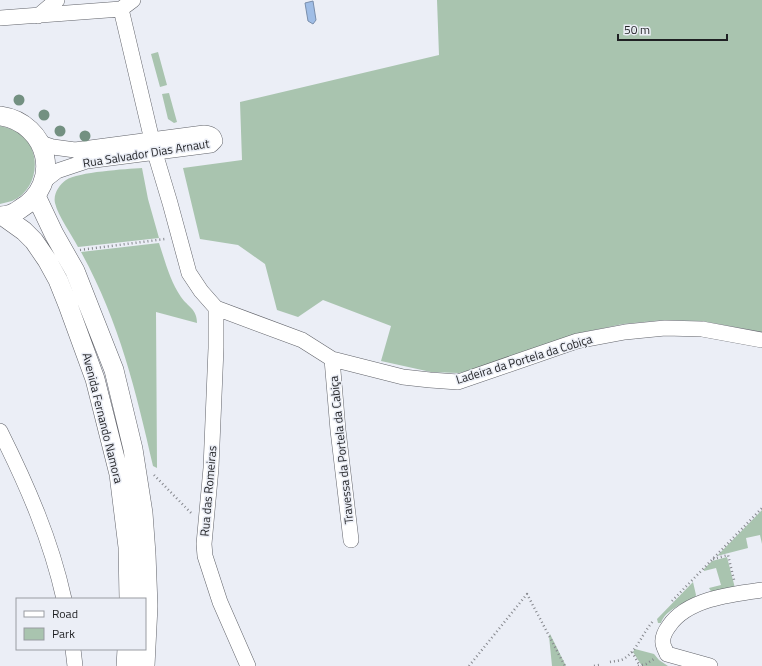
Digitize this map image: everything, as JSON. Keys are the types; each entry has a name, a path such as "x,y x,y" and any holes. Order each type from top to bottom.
{"main road":[{"name":"Avenida Fernando Namora","path":"0,116 22,123 33,132 41,143 45,155 46,168 40,188 27,205 16,212 2,216"},
{"name":"Avenida Fernando Namora","path":"40,188 54,234 75,271 114,370 133,449 143,514 146,554 148,606 146,646"},
{"name":"Avenida Fernando Namora","path":"2,216 24,230 34,241 47,260 58,280 95,379 119,474 128,546 129,598"},
{"path":"126,666 128,650"},
{"name":"Avenida Fernando Namora","path":"145,666 146,650"}],"street":[{"path":"38,16 57,0"},
{"path":"0,18 121,9 133,0"},
{"name":"Ladeira da Portela da Cobiça","path":"121,9 153,146 190,273 200,291 216,308 302,340 332,359 403,378 458,382 577,341 625,332 665,328 702,329 762,340"},
{"name":"Rua Salvador Dias Arnaut","path":"41,143 53,147 75,150 153,146"},
{"name":"Rua Salvador Dias Arnaut","path":"40,188 57,171 87,161 153,146"},
{"name":"Rua das Romeiras","path":"216,308 212,455 205,528 205,556 220,602 248,666"},
{"name":"Travessa da Portela da Cabiça","path":"332,359 338,430 351,540"},
{"path":"0,431 36,507 64,598"},
{"path":"710,666 667,654 663,643 665,632 674,619 691,607 706,601 738,593 762,590"},
{"path":"73,650 76,666"}],"path":[{"path":"77,250 179,238"},
{"path":"153,473 205,528"},
{"path":"669,604 762,508"},
{"path":"712,559 728,555 738,593"},
{"path":"469,666 527,594 565,666"},
{"path":"610,662 624,659 632,652 646,628 656,618"},
{"path":"632,652 639,666 650,662 657,657"},
{"path":"594,666 599,666"}],"green space":[{"path":"437,0 762,0 762,332 702,321 664,320 623,324 575,334 479,368 459,373 431,372 381,361 391,326 323,300 298,317 277,310 265,264 238,245 200,239 183,168 242,160 240,102 439,55"},
{"path":"158,52 167,85 160,87 151,54"},
{"path":"169,93 177,122 174,123 168,119 162,94"},
{"path":"0,126 9,128 23,136 33,152 35,162 32,180 27,189 21,196 12,201 0,204"},
{"path":"142,168 148,199 159,238 78,247 62,219 55,203 56,193 61,184 72,177 81,175 102,171"},
{"path":"159,243 174,284 181,297 194,311 197,318 197,323 156,312 157,468 153,466 133,384 116,330 106,304 81,252"},
{"path":"762,510 762,544 760,535 746,538 748,548 717,556"},
{"path":"727,557 735,588 712,593 709,588 721,585 716,568 704,571 704,569 712,561"},
{"path":"693,582 696,595 695,597 680,604 666,614 661,623 658,623 657,619"},
{"path":"550,634 566,666 552,666"},
{"path":"635,649 654,654 659,660 668,666 642,666 633,652"}],"water":[{"path":"313,1 316,20 313,24 308,21 305,3"}]}
